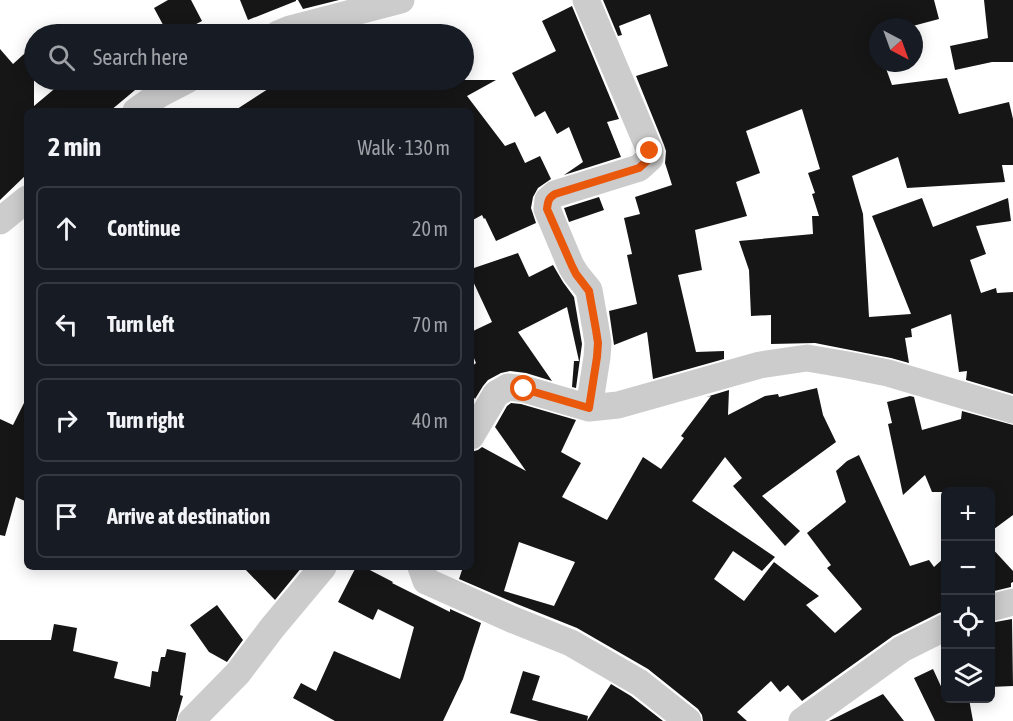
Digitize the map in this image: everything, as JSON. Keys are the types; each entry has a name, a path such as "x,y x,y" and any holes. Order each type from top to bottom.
{"street":[{"path":"309,24 402,0"},
{"path":"586,0 650,151 650,158 639,168 555,194 548,200 547,209 572,266 590,294 598,343 589,408"},
{"path":"140,108 167,90"},
{"path":"0,221 24,201"},
{"path":"474,431 496,394 508,387 524,389 589,408 618,405 760,365 807,358 888,374 1013,410"},
{"path":"191,721 238,674 272,628 320,570"},
{"path":"422,570 426,581 571,643 640,683 688,721"},
{"path":"995,607 1013,602"},
{"path":"802,721 902,649 941,629"}],"building":[{"path":"168,0 191,0 202,21 196,24 163,24 154,8"},
{"path":"240,0 296,0 296,1 248,20"},
{"path":"298,0 339,0 303,9"},
{"path":"603,0 934,0 939,19 923,23 923,18 869,18 869,72 887,72 892,85 947,78 959,114 1009,102 1013,119 1013,165 1002,165 1005,182 907,188 898,157 852,176 863,214 869,317 911,314 872,216 922,198 933,227 1008,198 1011,221 976,226 986,254 970,260 981,293 996,288 997,293 1013,292 1013,394 966,380 967,371 959,372 951,314 911,329 912,337 905,338 909,363 815,343 771,344 771,315 751,316 749,270 739,241 813,234 812,216 819,216 812,194 815,193 808,173 820,169 802,109 746,131 760,173 736,182 747,216 695,230 702,270 678,275 696,352 724,351 724,359 653,379 647,332 614,345 609,311 637,304 627,255 632,254 624,218 640,214 635,197 672,185 665,163 666,151 636,76 668,66 650,14 619,26 622,35 618,36"},
{"path":"984,0 1013,0 1013,62 992,62 955,70 950,46 988,38"},
{"path":"572,6 619,119 607,122 621,157 564,175 583,162 569,127 557,134 545,111 535,117 512,73 556,51 542,21"},
{"path":"0,49 13,64 24,54 24,90 34,90 34,106 53,90 135,90 114,108 24,108 24,177 0,200"},
{"path":"474,80 496,80 467,96 505,146 515,142 525,163 540,156 551,179 538,188 533,197 531,208 536,223 496,241 482,215 474,219 474,108 239,108 267,90 474,90"},
{"path":"599,197 604,210 569,222 564,208"},
{"path":"518,253 529,277 553,265 574,297 582,344 576,388 572,387 574,361 579,361 567,307 518,332 552,381 526,373 510,371 501,373 488,380 475,399 474,331 492,322 474,283 474,268"},
{"path":"817,388 823,415 836,442 762,496 800,531 785,546 733,486 742,478 725,457 692,501 775,557 762,571 733,551 714,579 744,601 774,562 819,596 806,605 835,633 862,609 827,568 831,565 807,533 846,502 836,471 847,461 859,455 910,566 929,560 934,567 941,561 941,612 893,636 802,701 788,685 780,692 771,681 737,712 747,721 703,721 698,709 648,669 577,628 459,579 462,570 474,570 474,451 482,447 526,471 495,427 511,403 576,420 561,452 581,463 562,497 607,520 643,457 661,469 684,438 681,436 711,396 706,397 729,390 728,415 765,396 778,394 779,397","holes":["519,542 575,562 554,606 504,591"]},
{"path":"914,397 922,430 961,419 962,411 1013,425 1013,515 995,528 995,487 941,487 941,492 932,492 925,475 903,495 888,424 892,423 887,402"},
{"path":"24,403 24,501 16,497 5,536 0,535 0,419 13,425"},
{"path":"995,551 1013,571 1011,587 995,591"},
{"path":"246,570 300,570 275,600"},
{"path":"354,570 370,570 450,612 450,609 481,623 463,679 443,721 335,721 293,698 301,683 316,691 334,651 400,679 414,627 378,609 373,620 338,602"},
{"path":"217,605 243,640 227,662 209,652 190,625"},
{"path":"1012,619 1013,686 995,687 995,622"},
{"path":"54,624 77,628 73,651 118,662 114,678 150,687 152,671 158,672 161,657 165,657 167,649 186,653 180,695 183,696 176,721 0,721 0,640 51,640"},
{"path":"933,669 941,686 941,703 970,703 973,721 935,721 914,678"},
{"path":"523,671 540,676 532,700 588,716 587,721 539,721 510,713"},
{"path":"611,684 631,696 663,721 587,721"},
{"path":"883,694 904,721 829,721"}],"route":[{"path":"524,389 589,408 597,357 598,343 590,294 572,266 547,209 548,200 555,194 639,168 650,158 650,151"}]}
